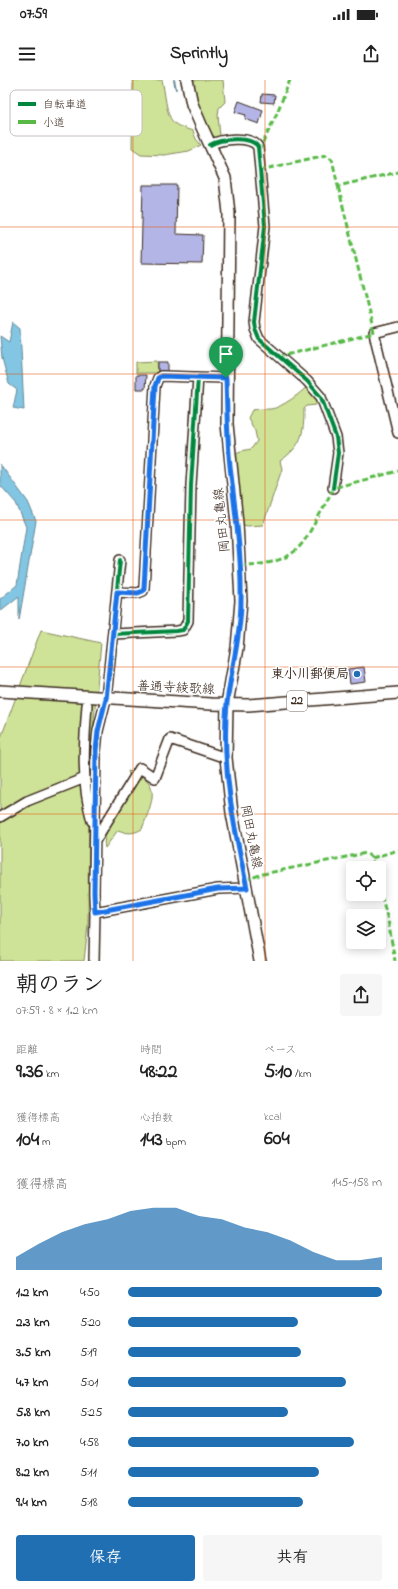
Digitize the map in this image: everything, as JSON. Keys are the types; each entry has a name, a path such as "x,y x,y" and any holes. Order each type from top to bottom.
{"main road":[{"name":"岡田丸亀線","path":"187,80 192,104 225,178 229,213 226,378 227,424 237,523 241,600 237,648 227,704 226,758 232,814 260,961"},
{"name":"善通寺綾歌線","path":"0,691 106,699 248,705 398,693"}],"street":[{"path":"210,145 218,142 239,139 256,143 258,147 265,226 254,322 255,330 259,339 307,381 322,397 336,437 338,453 333,488"},
{"path":"398,327 374,333 398,433"},
{"path":"117,592 138,593 143,591 144,588 155,386 158,378 161,376 226,378"},
{"path":"113,634 183,630 188,621 191,485 198,378"},
{"path":"94,961 96,751 98,731 106,699 120,560"},
{"path":"87,705 83,761 90,812 95,831"},
{"path":"95,831 99,821 102,738 107,722"},
{"path":"95,842 140,768 155,778 170,739 226,758"},
{"path":"0,817 27,801 85,778"},
{"path":"95,912 218,889 247,888"}],"green space":[{"path":"133,80 162,80 167,109 171,119 177,125 193,131 196,139 201,145 189,151 164,155 141,154 132,148 132,136 142,136 142,90 133,90"},
{"path":"189,80 223,80 225,102 219,108 218,115 220,136 215,138 206,124"},
{"path":"157,361 158,373 136,373 136,362"},
{"path":"309,384 318,395 316,405 307,406 304,409 303,426 300,439 293,450 280,461 282,469 263,525 247,526 241,524 235,467 236,453 251,449 257,441 255,431 248,418 252,410 271,409 286,403"},
{"path":"41,630 101,643 89,773 88,925 84,961 0,961 0,740"},
{"path":"128,771 147,780 151,786 152,793 149,810 142,829 130,833 118,830 105,848 104,841 109,824 132,783"}],"water":[{"path":"13,322 20,328 24,410 13,408 17,390 9,384 2,358 0,336 9,342"},
{"path":"0,464 28,502 36,521 19,620 19,596 0,611 0,599 17,585 26,527 16,503 0,485"}],"building":[{"path":"262,94 275,95 274,103 261,102"},
{"path":"239,101 263,110 259,124 245,119 246,115 235,112"},
{"path":"143,185 177,185 176,234 203,235 202,264 141,263"},
{"path":"158,362 168,362 168,373 158,373"},
{"path":"136,375 146,375 145,389 136,389"},
{"path":"364,667 366,682 350,684 348,669"}],"waterway":[{"path":"174,80 176,89"}],"marked path":[{"path":"259,151 277,113 290,80"},
{"path":"260,170 326,155 332,159 338,186 398,172"},
{"path":"278,357 374,333 338,186"},
{"path":"240,565 270,562 284,558 296,550 302,544 325,505 333,488 398,471"},
{"path":"372,858 398,850"},
{"path":"245,880 263,874 366,853 372,858 373,861"},
{"path":"383,901 388,920 395,961"}],"cycle path":[{"path":"210,145 221,141 235,139 249,141 258,147 265,226 254,322 255,329 259,339 307,381 321,397 336,437 338,453 333,488"},
{"path":"113,634 183,630 188,621 191,485 198,377"},
{"path":"95,912 96,751 98,731 106,699 120,560"}],"place":[{"name":"東小川郵便局","path":"357,674"}],"route":[{"path":"161,376 226,378 227,424 237,523 241,600 237,648 227,704 226,758 232,814 247,888 218,889 95,912 96,751 98,731 106,699 117,592 138,593 143,591 144,588 155,386 158,378 161,376"}]}
